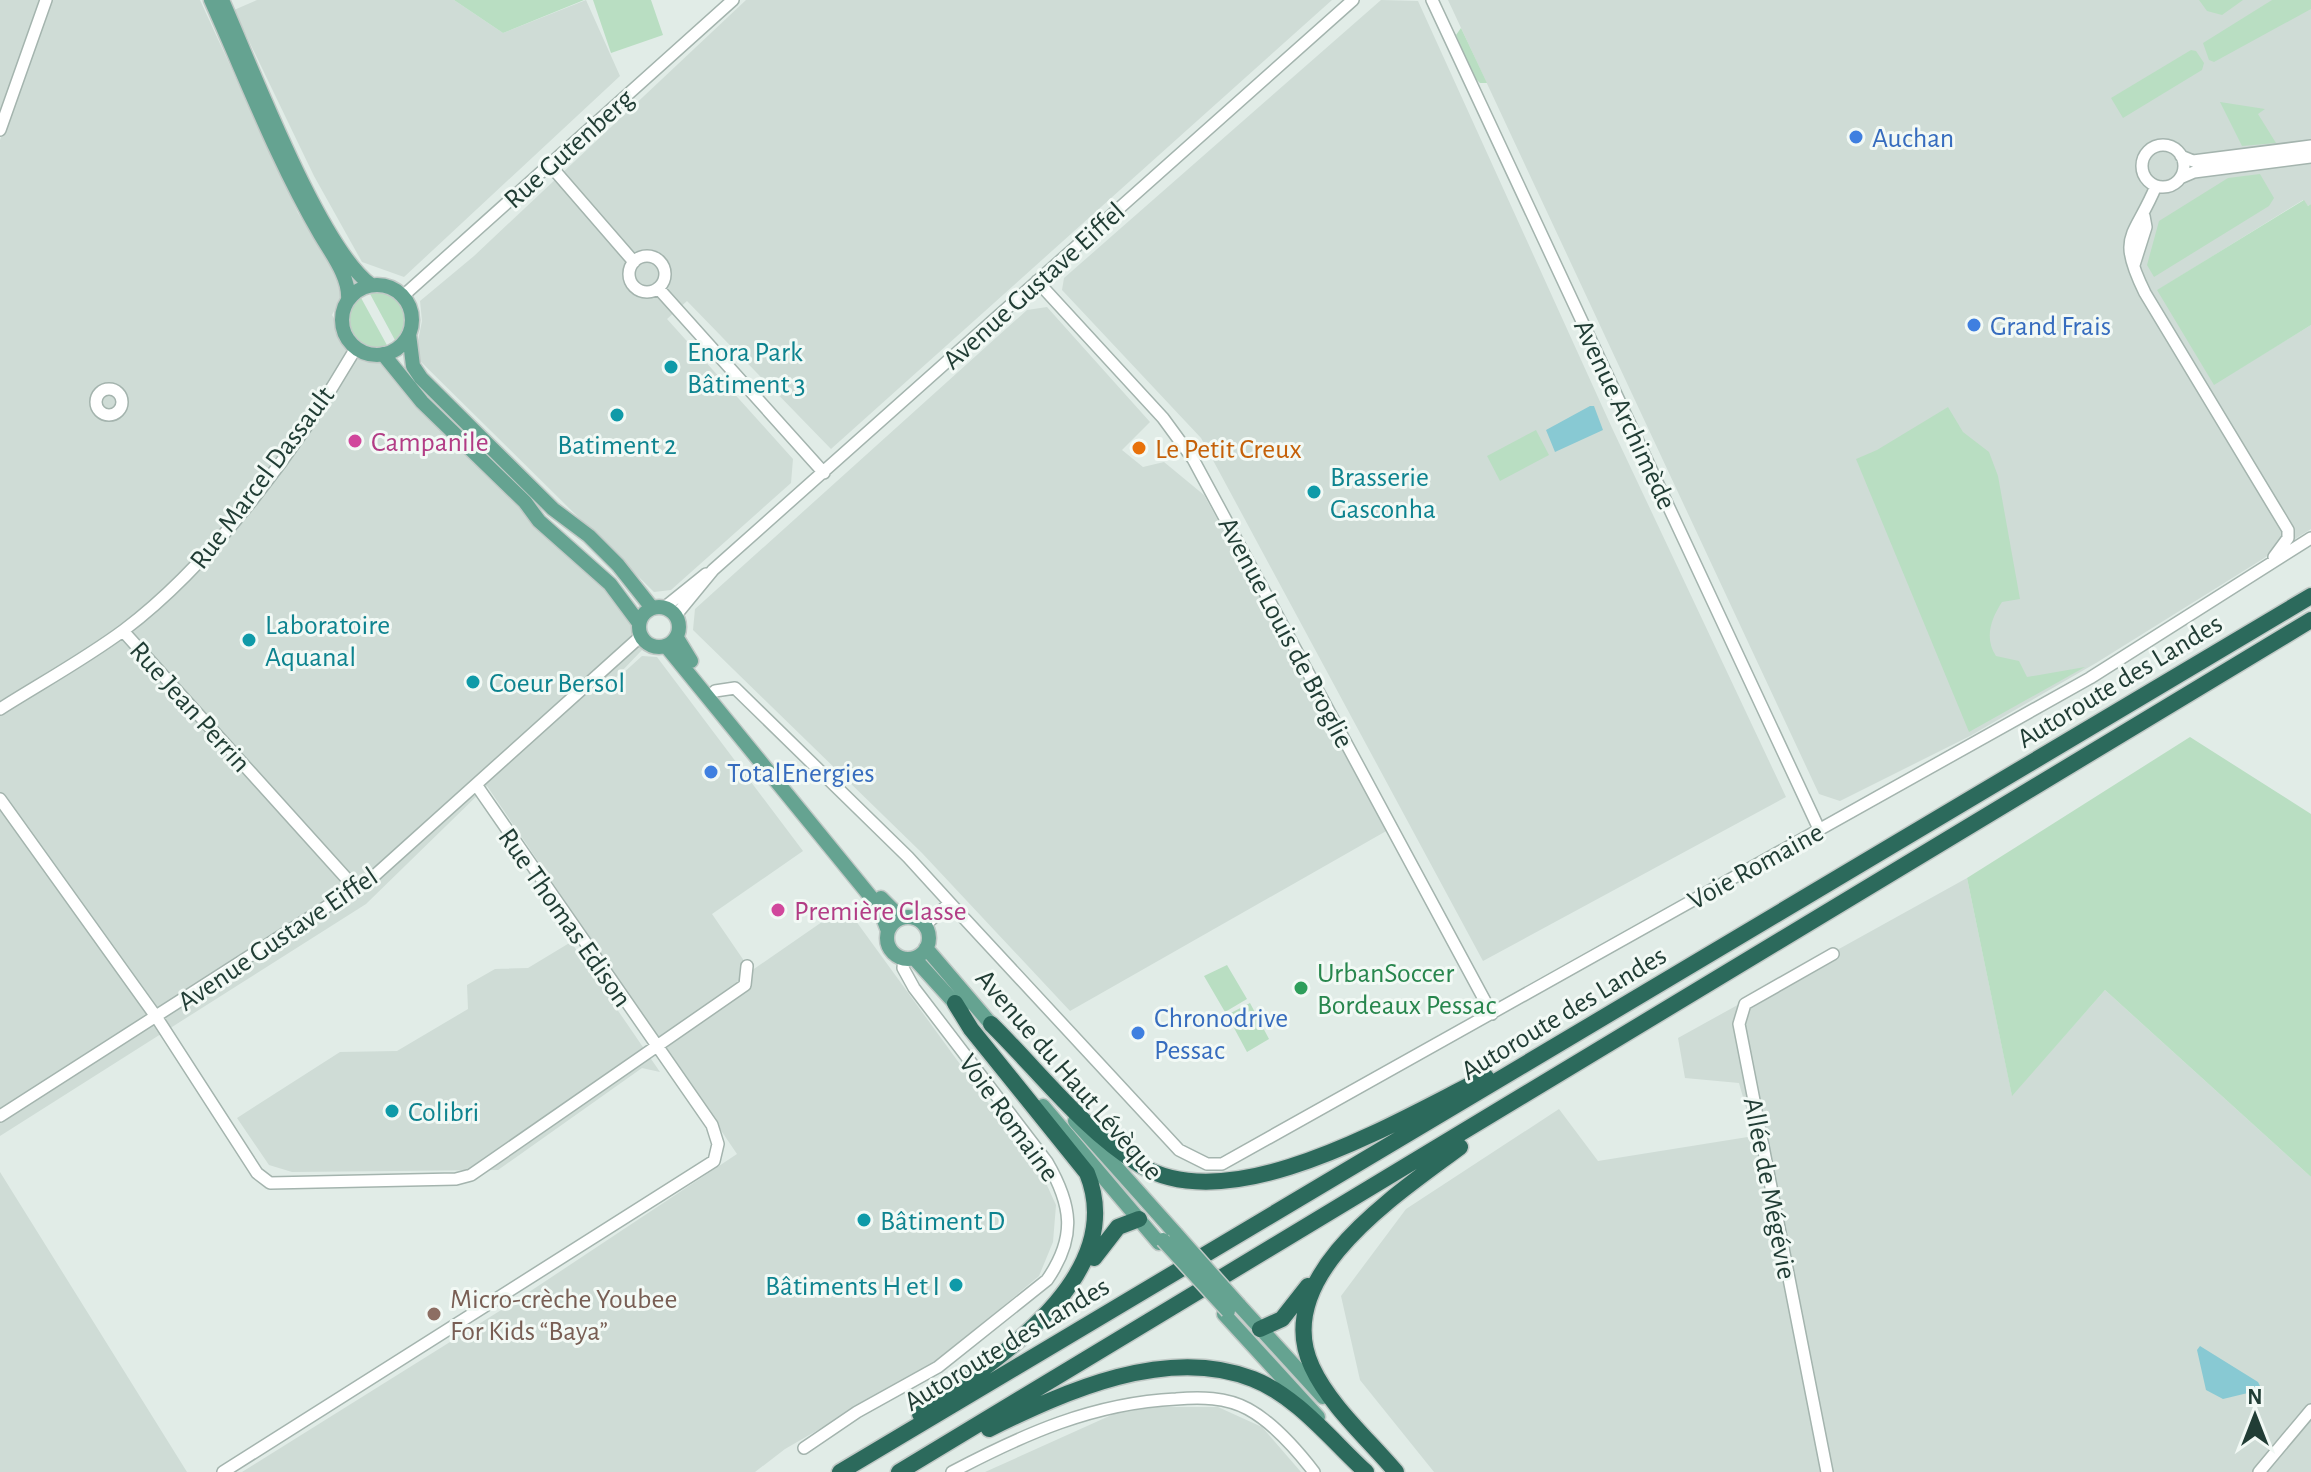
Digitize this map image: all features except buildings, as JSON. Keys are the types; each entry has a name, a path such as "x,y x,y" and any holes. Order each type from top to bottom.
{"highway":[{"name":"Autoroute des Landes","path":"840,1472 2311,596"},
{"name":"Autoroute des Landes","path":"899,1472 1536,1091 2311,620"},
{"path":"955,1003 971,1029 1075,1156 1096,1195 1097,1223 1091,1248 1050,1309"},
{"path":"991,1024 1094,1130 1121,1152 1167,1178 1205,1183 1260,1177 1298,1164 1577,1033"},
{"path":"1257,1326 1282,1319 1327,1262 1405,1189 1522,1105 1536,1091"},
{"path":"825,1472 962,1383 1024,1336 1083,1275 1118,1227 1142,1223"},
{"path":"1327,1262 1313,1288 1303,1321 1306,1353 1321,1384 1396,1472"},
{"path":"911,1472 1066,1392 1136,1375 1197,1369 1254,1379 1278,1393 1368,1472"}],"main road":[{"path":"211,0 283,161 349,290 342,316 343,328 356,348 383,354 395,351 409,334"},
{"path":"222,0 310,195 353,268 371,285"},
{"path":"348,300 359,289 371,285 394,288 403,296 412,314 409,334 413,366 430,389 553,509 589,536 680,626 671,642"},
{"path":"383,354 422,402 525,502 539,521 610,584 649,645 671,642"},
{"path":"640,630 664,610"},
{"path":"671,642 715,691 886,904 901,918 914,918 925,925 929,937 915,955 888,945 888,931 879,907 671,642"},
{"path":"888,931 901,918"},
{"name":"Avenue du Haut Lévèque","path":"915,955 1142,1223 1166,1238"},
{"name":"Avenue du Haut Lévèque","path":"915,955 991,1024 1166,1238"},
{"path":"1166,1238 1232,1309 1368,1472"},
{"path":"1232,1309 1257,1326 1390,1472"}],"street":[{"path":"0,130 46,0"},
{"name":"Rue Gutenberg","path":"403,296 733,0"},
{"name":"Avenue Gustave Eiffel","path":"664,610 695,580 713,570 824,473 1353,0"},
{"name":"Avenue Archimède","path":"1432,0 1819,829"},
{"path":"2311,146 2193,161 2165,145 2148,152 2142,171 2156,186 2169,186 2194,172 2311,157"},
{"path":"2180,178 2184,167 2181,156"},
{"path":"549,164 634,262"},
{"path":"2156,186 2144,216 2146,227 2134,265 2145,293 2288,530 2288,538 2270,562"},
{"path":"650,257 660,262 664,279 658,288 647,292 632,285 629,273 634,262 650,257"},
{"name":"Avenue Louis de Broglie","path":"1037,281 1163,418 1193,459 1492,1014"},
{"path":"658,288 824,473"},
{"name":"Rue Marcel Dassault","path":"123,631 171,590 213,547 274,470 356,348"},
{"name":"Voie Romaine","path":"715,691 735,688 908,857 1179,1150 1207,1164 1233,1160 2090,678 2311,538"},
{"name":"Avenue Gustave Eiffel","path":"0,1116 356,889 477,786 640,630"},
{"name":"Rue Jean Perrin","path":"0,709 123,631 356,889"},
{"name":"Rue Thomas Edison","path":"223,1472 714,1161 718,1144 712,1125 477,786"},
{"path":"0,799 157,1018 257,1173 270,1183 456,1179 471,1175 745,985 747,966"},
{"path":"925,925 950,903"},
{"name":"Allée de Mégévie","path":"1827,1472 1739,1020 1745,1004 1833,954"},
{"name":"Voie Romaine","path":"804,1448 857,1412 938,1367 1023,1299 1055,1268 1067,1236 1068,1219 1062,1189 1047,1162 914,988 903,968 915,955"},
{"path":"952,1472 1076,1415 1117,1404 1201,1397 1230,1401 1258,1415 1314,1472"},
{"path":"2259,1472 2311,1410"}],"shaded area":[{"path":"0,0 39,0 0,114"},
{"path":"53,0 200,0 298,213 346,288 332,315 356,355 394,363 634,618 633,638 643,649 600,694 642,656 657,657 803,851 712,914 751,971 845,906 1045,1181 1056,1205 1053,1242 1039,1276 939,1360 785,1449 755,1472 242,1472 511,1304 737,1154 487,786 366,904 0,1136 0,140"},
{"path":"257,0 454,0 503,33 586,0 620,76 404,277 362,262 314,176 234,10"},
{"path":"746,0 1332,0 831,449 687,301 667,319 793,459 791,483 671,590 654,592 415,356 422,321 420,301 474,256"},
{"path":"1381,0 1418,1 1612,428 1786,797 1483,961 1201,438 1062,290 1064,278"},
{"path":"1448,0 2311,0 2311,204 2308,206 2303,200 2158,290 2214,384 2311,325 2311,529 2096,663 1970,736 1840,801 1819,794"},
{"path":"1047,307 1150,422 1122,450 1143,467 1164,462 1204,495 1388,830 1070,1011 922,853 693,630 695,609 1027,310"},
{"path":"1967,878 2012,1095 2105,990 2311,1177 2311,1472 1434,1472 1360,1380 1341,1296 1406,1209 1559,1109 1598,1161 1754,1136 1739,1083 1685,1078 1678,1038"},
{"path":"571,942 660,1072 642,1068 498,1170 292,1172 269,1165 237,1118 340,1052 397,1051 468,1009 467,985 495,969 528,968"},
{"path":"0,1172 187,1472 0,1472"},
{"path":"1157,1407 1218,1407 1262,1427 1301,1472 985,1472 1116,1413"}],"green space":[{"path":"454,0 584,0 503,33"},
{"path":"593,0 651,0 663,35 611,53"},
{"path":"2199,0 2243,0 2222,15 2207,11"},
{"path":"2272,0 2311,0 2311,9 2214,62 2209,60 2203,43"},
{"path":"1461,28 1487,83 1480,83 1473,76 1456,35"},
{"path":"2191,50 2196,51 2204,63 2202,70 2123,118 2111,98"},
{"path":"2220,102 2265,109 2258,114 2276,143 2242,146"},
{"path":"2260,174 2274,198 2269,206 2154,277 2147,265 2159,221 2228,178"},
{"path":"2304,200 2308,206 2311,204 2311,325 2214,385 2157,290"},
{"path":"369,292 384,292 396,298 403,308 406,323 396,342"},
{"path":"360,296 388,347 368,348 353,336 348,315"},
{"path":"1948,407 1963,432 1989,452 1998,476 2020,599 2002,602 1998,608 1990,629 1992,649 1996,656 2019,661 2027,677 2085,667 1969,732 1856,459 1877,450"},
{"path":"1536,430 1549,455 1500,481 1487,456"},
{"path":"2190,737 2311,814 2311,1177 2105,990 2012,1096 1967,878"},
{"path":"1227,965 1247,999 1225,1012 1204,976"},
{"path":"1250,1003 1269,1039 1247,1052 1227,1015"}],"water":[{"path":"1594,406 1603,430 1555,452 1546,430"},
{"path":"2200,1346 2260,1386 2256,1391 2223,1399 2206,1390 2197,1350"}],"place":[{"name":"Auchan","path":"1856,137"},
{"name":"Grand Frais","path":"1974,325"},
{"name":"Enora Park Bâtiment 3","path":"671,367"},
{"name":"Batiment 2","path":"617,415"},
{"name":"Campanile","path":"355,441"},
{"name":"Le Petit Creux","path":"1139,448"},
{"name":"Brasserie Gasconha","path":"1314,492"},
{"name":"Laboratoire Aquanal","path":"249,640"},
{"name":"Coeur Bersol","path":"473,682"},
{"name":"TotalEnergies","path":"711,772"},
{"name":"Première Classe","path":"778,910"},
{"name":"UrbanSoccer Bordeaux Pessac","path":"1301,988"},
{"name":"Chronodrive Pessac","path":"1138,1033"},
{"name":"Colibri","path":"392,1111"},
{"name":"Bâtiment D","path":"864,1220"},
{"name":"Bâtiments H et I","path":"956,1285"},
{"name":"Micro-crèche Youbee For Kids “Baya”","path":"434,1314"}]}
